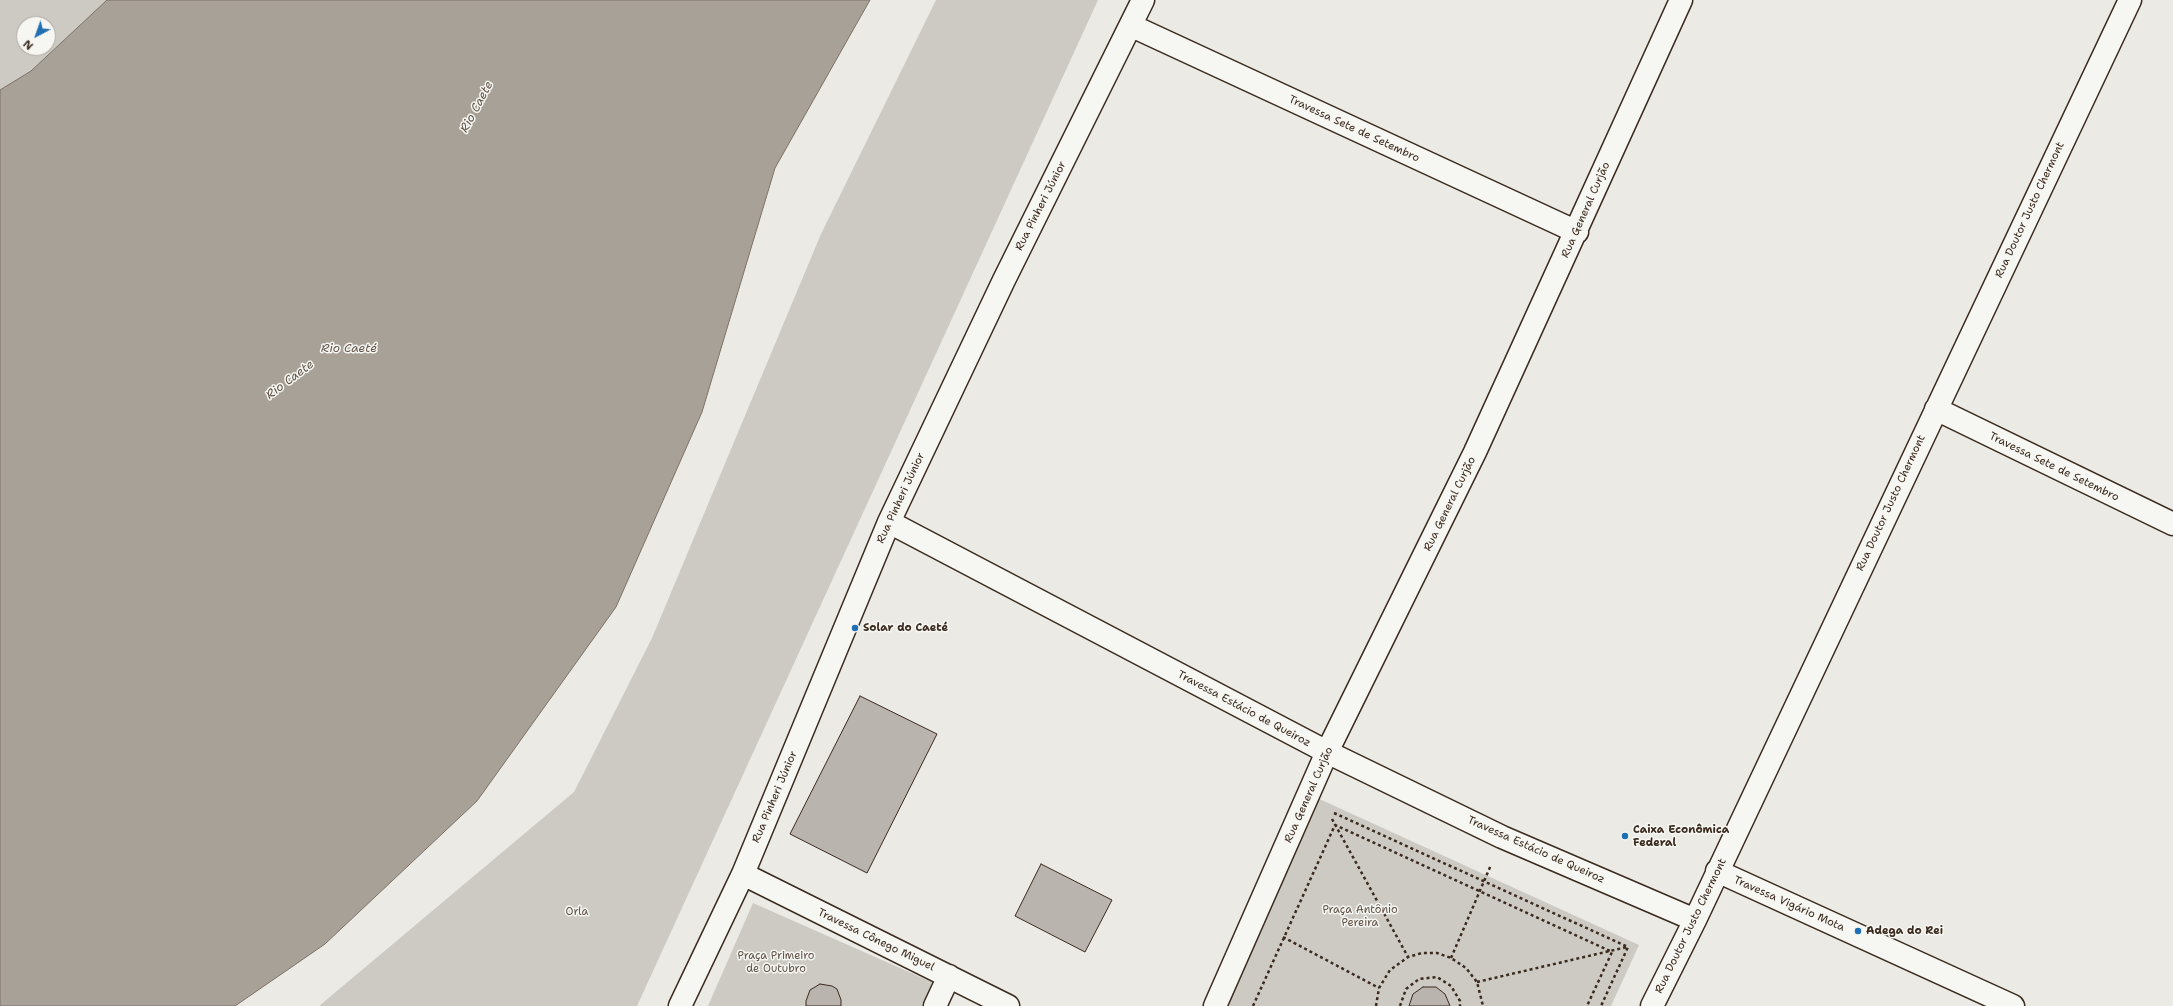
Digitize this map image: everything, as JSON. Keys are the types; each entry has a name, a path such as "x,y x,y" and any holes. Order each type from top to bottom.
{"street":[{"name":"Rua Pinheri Júnior","path":"680,1006 743,874 889,522 1004,280 1132,26 1143,0"},
{"name":"Rua General Curjão","path":"1215,1006 1327,752 1475,452 1577,232 1681,0"},
{"name":"Rua Doutor Justo Chermont","path":"1652,1006 2130,0"},
{"name":"Travessa Sete de Setembro","path":"1132,26 1577,232"},
{"name":"Travessa Sete de Setembro","path":"1936,409 2173,524"},
{"name":"Travessa Estácio de Queiroz","path":"889,522 1327,752 1502,837 1694,920"},
{"name":"Travessa Vigário Mota","path":"1717,871 2013,1006"},
{"name":"Travessa Cônego Miguel","path":"743,874 1008,1006"},
{"path":"935,1006 949,976"}],"path":[{"path":"1327,810 1628,947"},
{"path":"1330,815 1334,825 1408,957"},
{"path":"1334,825 1612,952"},
{"path":"1253,1006 1334,825"},
{"path":"1452,958 1481,892 1502,837"},
{"path":"1278,934 1379,988"},
{"path":"1477,982 1612,952 1628,947"},
{"path":"1601,1006 1628,947"},
{"path":"1587,1006 1612,952"},
{"path":"1376,1006 1379,988 1390,970 1408,957 1422,953 1437,953 1452,958 1466,968 1477,982 1483,1006"},
{"path":"1400,1006 1406,989 1419,979 1437,978 1451,986 1460,1001 1460,1006"}],"green space":[{"path":"0,0 107,0 56,48 56,16 16,16 16,56 47,56 31,71 0,90"},
{"name":"Orla","path":"936,0 1098,0 637,1006 319,1006 574,792 652,638 821,234"},
{"name":"Praça Antônio Pereira","path":"1315,797 1639,945 1611,1006 1221,1006"},
{"name":"Praça Primeiro de Outubro","path":"753,903 934,983 923,1006 708,1006"}],"water":[{"name":"Rio Caeté","path":"107,0 870,0 775,168 702,412 616,607 477,801 325,944 235,1006 0,1006 0,90 31,71 47,56 56,56 56,48"}],"building":[{"path":"860,696 937,734 867,873 790,834"},
{"path":"1041,864 1112,900 1085,952 1015,916"},
{"path":"820,984 832,986 837,989 841,1000 841,1006 806,1006 806,1001 810,990"},
{"path":"1423,987 1436,987 1445,994 1450,1006 1409,1006 1413,994"}],"place":[{"name":"Solar do Caeté","path":"855,628"},
{"name":"Caixa Econômica Federal","path":"1625,836"},
{"name":"Adega do Rei","path":"1858,931"}],"water label":[{"name":"Rio Caete","path":"477,107"},
{"name":"Rio Caete","path":"290,380"}]}
